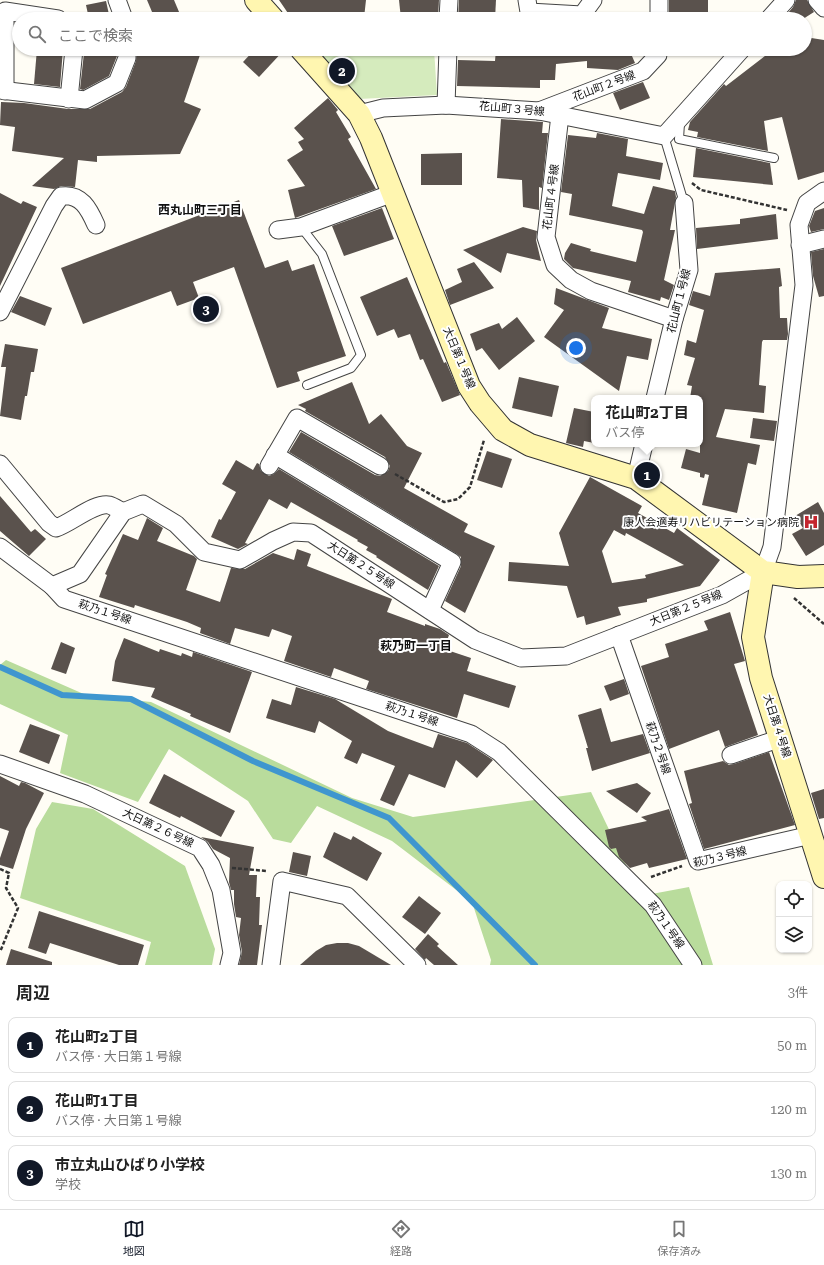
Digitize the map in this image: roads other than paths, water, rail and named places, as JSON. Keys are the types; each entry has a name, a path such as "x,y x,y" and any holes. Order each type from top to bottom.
{"street":[{"path":"117,0 121,12"},
{"path":"256,0 267,12"},
{"path":"448,12 449,0"},
{"path":"527,0 529,12"},
{"path":"584,12 593,0"},
{"path":"659,0 659,12"},
{"path":"775,12 786,0"},
{"path":"817,0 824,8"},
{"path":"12,12 5,11 2,90 85,100 117,84 127,56"},
{"path":"69,99 73,56"},
{"name":"大日第１号線","path":"307,56 358,114 371,138 469,386 490,417 503,430 530,445 636,478 763,572 798,577 824,576"},
{"path":"446,104 448,56"},
{"name":"花山町２号線","path":"539,110 642,71 657,56"},
{"path":"664,136 736,56"},
{"name":"花山町３号線","path":"358,114 383,108 446,104 539,110 664,136"},
{"name":"花山町４号線","path":"560,115 546,237 555,265 571,280 591,291 674,319"},
{"path":"763,572 772,547 804,285 799,226 807,203 824,191"},
{"path":"278,230 301,227 393,194"},
{"path":"0,312 54,206 61,196 69,195 82,200 90,209 96,225"},
{"name":"花山町１号線","path":"656,395 674,319 689,270 684,203"},
{"path":"800,245 824,239"},
{"path":"380,466 297,418 272,461 452,562 430,610"},
{"path":"636,478 643,447"},
{"path":"0,464 49,523 56,528 100,505 109,505 123,512 80,574 52,586 0,547"},
{"name":"大日第２５号線","path":"123,512 143,504 176,524 204,552 240,560 273,541 293,532 311,533 475,640 521,658 566,656 722,595 763,572"},
{"name":"大日第４号線","path":"763,572 753,637 761,678 824,877"},
{"name":"萩乃１号線","path":"52,586 64,599 471,734 499,752 653,905 694,965"},
{"name":"萩乃２号線","path":"619,635 698,861"},
{"path":"731,756 781,738"},
{"name":"大日第２６号線","path":"0,764 85,794 200,848 211,865 221,890 232,953 229,965"},
{"name":"萩乃３号線","path":"698,861 811,835"},
{"path":"271,965 282,881 347,896 418,965"}],"lane":[{"path":"680,117 679,138 774,158"},
{"path":"664,136 684,203"},
{"path":"301,227 322,254 361,355 351,368 307,385"}],"waterway":[{"path":"0,667 62,695 131,699 253,761 389,818 535,965"}],"place":[{"name":"花山町1丁目","path":"342,71"},
{"name":"市立丸山ひばり小学校","path":"206,309"},
{"name":"花山町2丁目","path":"647,475"},
{"name":"康人会適寿リハビリテーション病院","path":"811,522"}],"district":[{"name":"西丸山町三丁目","path":"200,210"},
{"name":"萩乃町一丁目","path":"416,646"}]}
